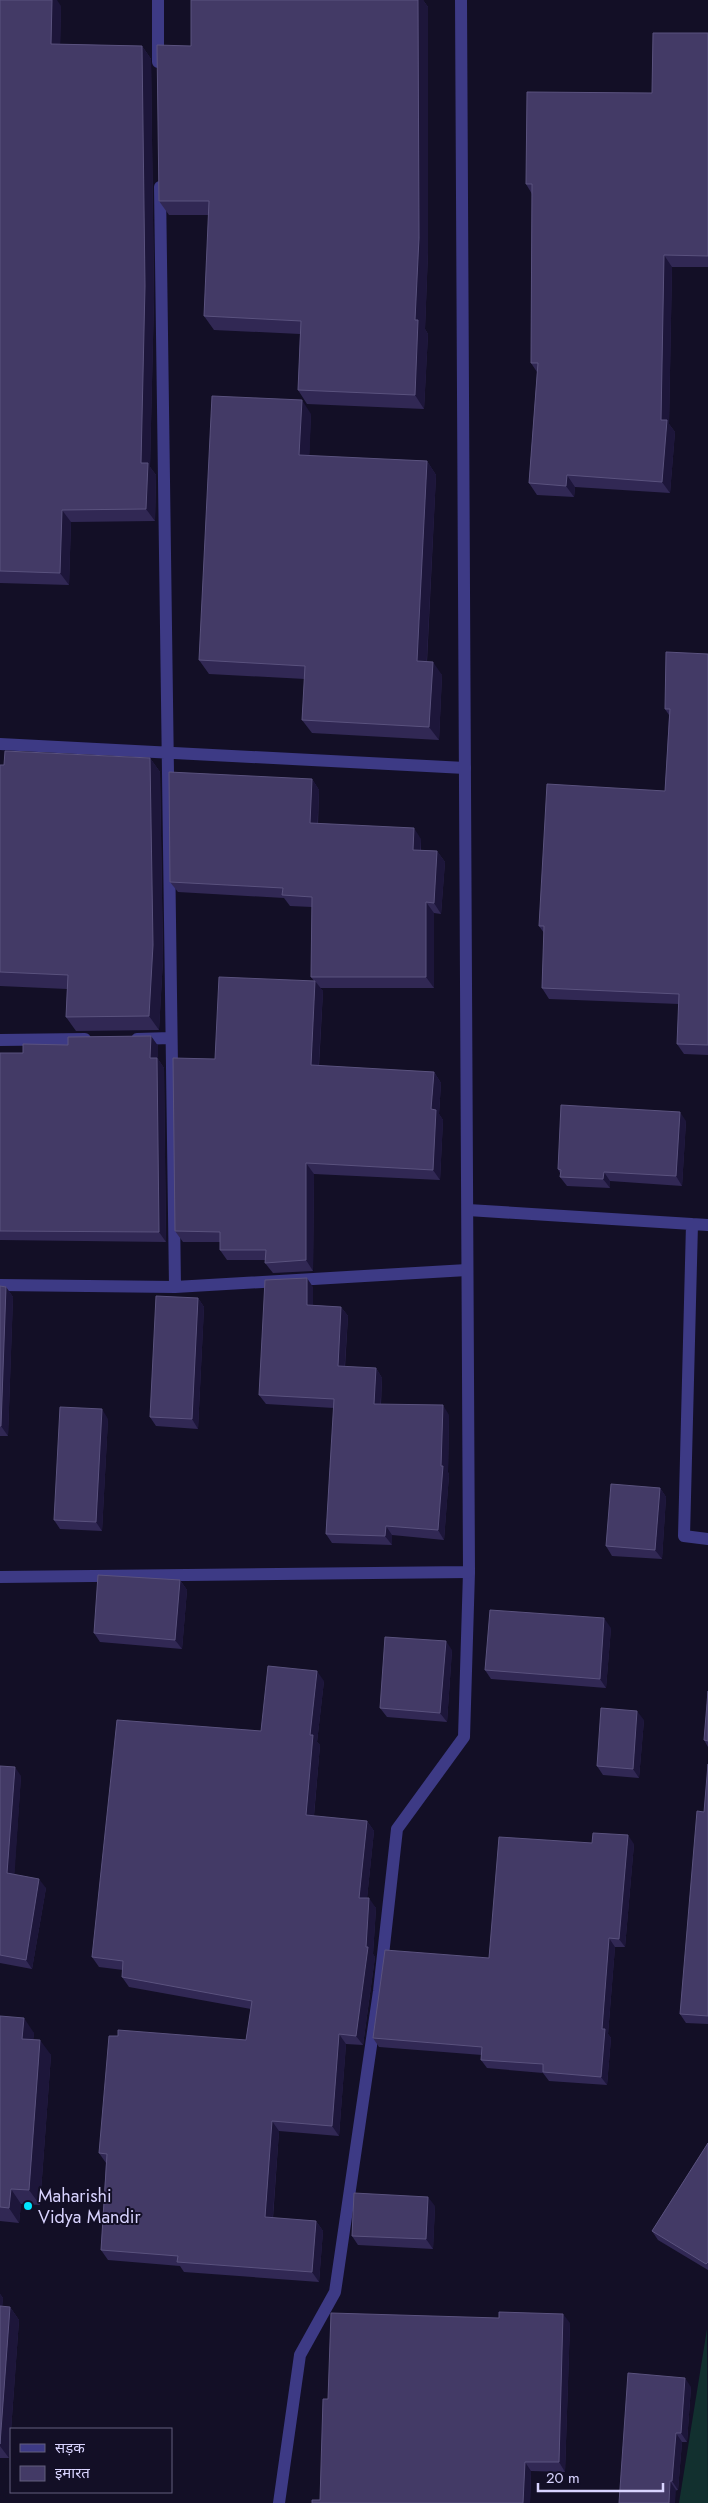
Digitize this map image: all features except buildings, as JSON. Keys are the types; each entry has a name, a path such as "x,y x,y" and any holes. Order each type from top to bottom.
{"street":[{"path":"158,0 159,79"},
{"path":"279,2503 300,2355 334,2292 378,1991 397,1829 464,1737 469,1572 461,0"},
{"path":"160,178 175,1287"},
{"path":"0,744 465,768"},
{"path":"124,1039 171,1038"},
{"path":"0,1040 95,1039"},
{"path":"468,1210 708,1225"},
{"path":"692,1224 684,1536 708,1539"},
{"path":"0,1285 175,1287 467,1270"},
{"path":"0,1577 469,1572"}],"green space":[{"path":"707,2329 708,2503 679,2503"}],"place":[{"name":"Maharishi Vidya Mandir","path":"28,2206"}]}
